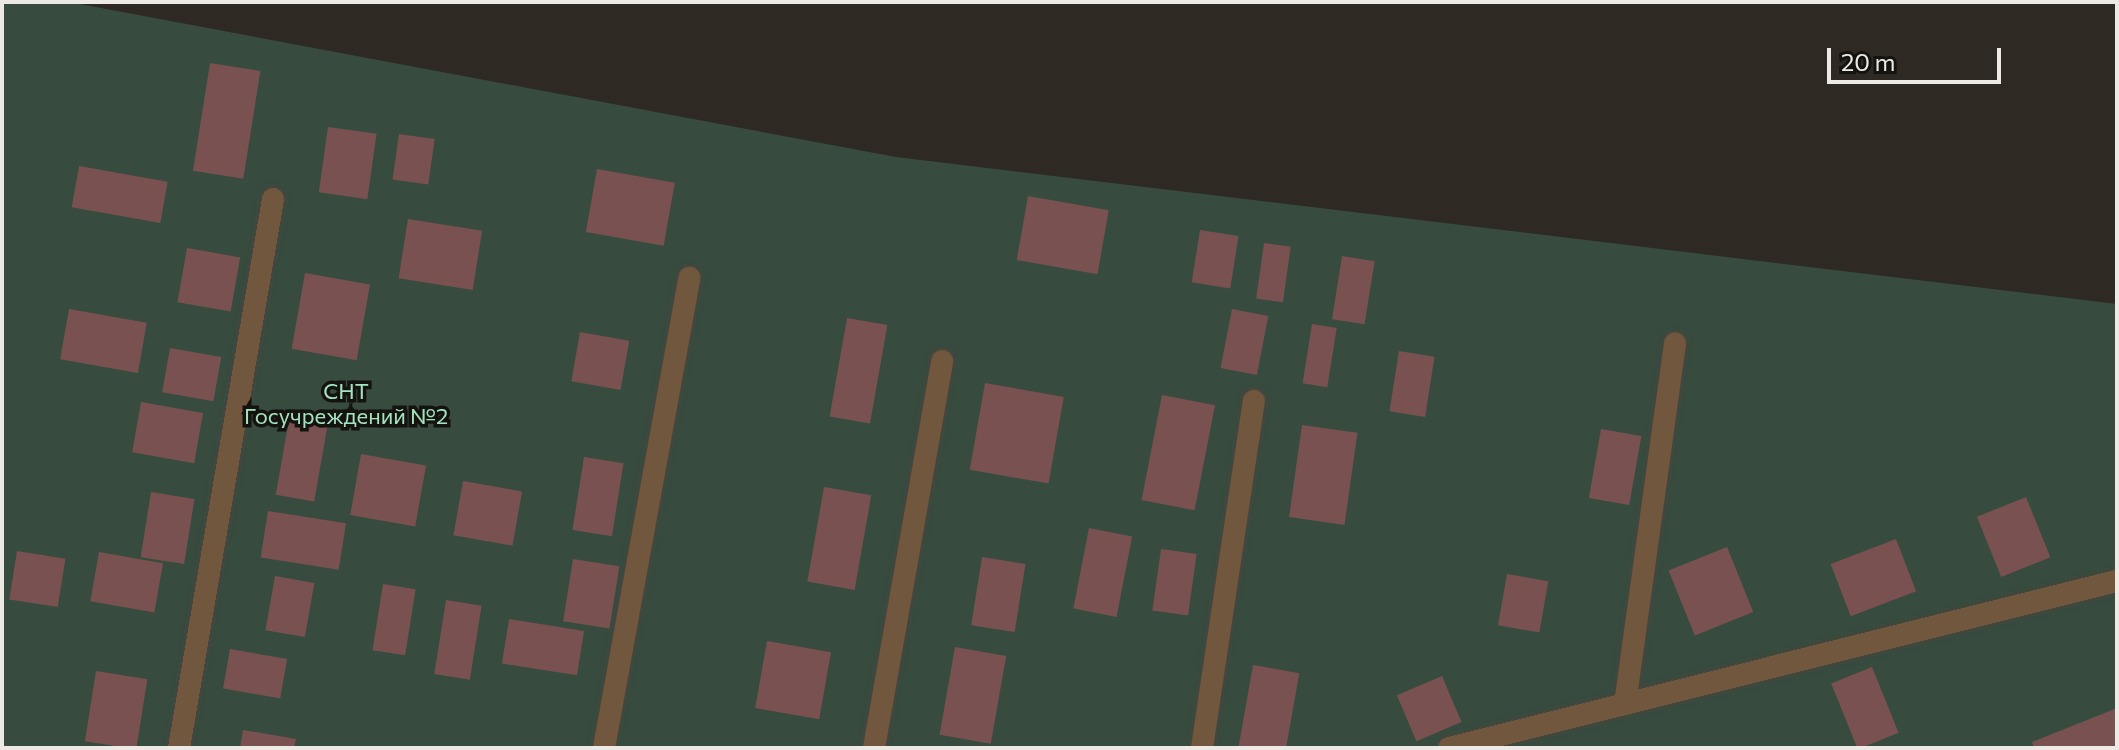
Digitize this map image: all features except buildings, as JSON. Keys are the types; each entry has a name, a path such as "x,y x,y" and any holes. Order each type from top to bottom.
{"lane":[{"path":"179,748 273,199"},
{"path":"604,748 689,278"},
{"path":"1625,704 1675,343"},
{"path":"874,748 942,361"},
{"path":"1202,748 1254,401"},
{"path":"1449,748 2117,581"}],"green space":[{"name":"СНТ Госучреждений №2","path":"2,2 69,2 896,157 2117,304 2117,748 2,748"}]}
